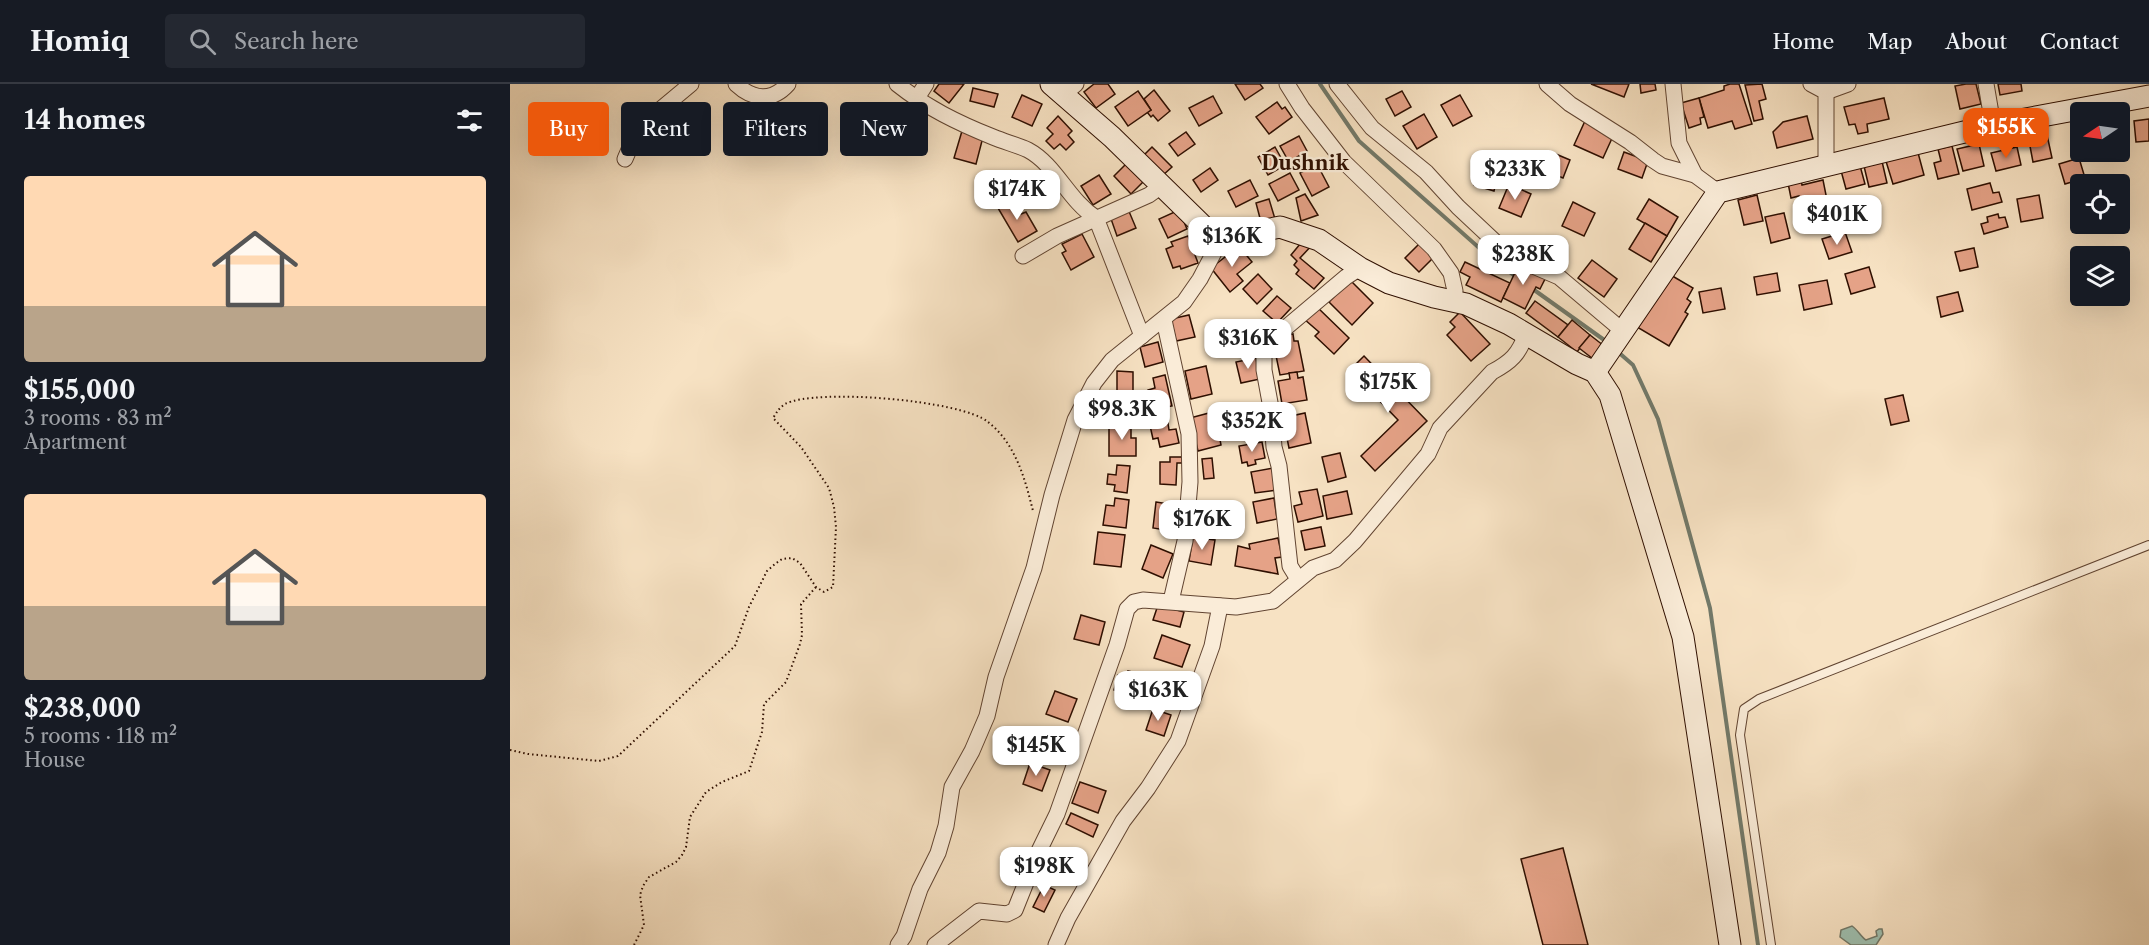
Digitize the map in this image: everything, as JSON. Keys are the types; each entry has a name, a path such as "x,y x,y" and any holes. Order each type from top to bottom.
{"street":[{"path":"625,159 643,124 691,84"},
{"path":"736,84 756,97 766,98 775,95 788,84"},
{"path":"897,84 928,107 955,121 1029,151 1050,169 1083,209 1096,218 1142,336"},
{"path":"917,98 926,84"},
{"path":"1287,84 1302,108 1344,162 1434,249 1451,273 1455,291 1454,300"},
{"path":"1337,84 1372,128 1426,172 1458,207 1507,253 1560,277 1616,341"},
{"path":"1547,84 1570,104 1630,142 1662,166 1695,175 1718,192"},
{"path":"1672,84 1679,143 1695,175"},
{"path":"1812,84 1826,92 1848,84"},
{"path":"1986,84 1994,124"},
{"path":"1064,88 1160,187 1205,228 1221,239 1280,227 1318,240 1360,268 1389,283 1434,297 1454,300 1477,309 1595,372 1610,395 1683,636 1730,945"},
{"path":"1826,92 1826,165"},
{"path":"1595,372 1718,192 1994,124 2149,96"},
{"path":"1023,256 1057,236 1149,195 1160,187"},
{"path":"898,945 904,936 920,890 938,853 946,826 952,787 972,751 987,716 996,677 1034,568 1052,495 1076,420 1094,383 1112,360 1164,320 1190,295 1221,239"},
{"path":"1298,579 1290,566 1279,466 1274,447 1271,408 1264,370 1264,350 1267,341 1360,268"},
{"path":"1164,320 1189,434 1190,482 1185,541 1171,601"},
{"path":"935,945 979,911 1007,914 1015,910 1037,855 1057,814 1117,645 1127,609 1134,602 1143,600 1236,607 1273,602 1298,579 1321,564 1335,560 1355,541 1428,454 1440,428 1492,372 1521,350 1526,334"},
{"path":"1056,945 1068,918 1118,830 1178,741 1212,646 1220,606"}],"lane":[{"path":"1771,945 1740,735 1744,709 1759,699 2149,545"}],"path":[{"path":"510,750 598,761 618,756 735,646 749,607 767,571 775,564 782,559 792,558 800,563 816,587 824,592 833,587 836,527 834,507 829,488 819,472 801,447 773,418 778,409 786,404 800,399 868,397 923,402 979,416 995,428 1007,443 1021,468 1033,512"},
{"path":"634,945 644,925 640,896 643,886 649,877 676,862 682,855 686,847 690,817 706,792 722,782 749,771 762,732 764,704 786,682 802,635 801,604 816,587"}],"shaded area":[{"path":"1852,926 1866,940 1877,936 1876,931 1879,929 1882,929 1883,934 1876,945 1851,945 1840,937 1841,930"}],"building":[{"path":"939,84 964,84 949,103 934,91"},
{"path":"1094,84 1108,84 1115,94 1096,108 1084,92"},
{"path":"1235,84 1260,84 1263,88 1245,100"},
{"path":"1591,84 1629,84 1624,97"},
{"path":"1640,84 1655,84 1656,90 1641,93"},
{"path":"1739,84 1752,124 1735,129 1732,121 1708,128 1699,98 1724,90 1724,86"},
{"path":"1762,84 1766,99 1759,101 1763,119 1754,121 1745,85"},
{"path":"1976,84 1981,104 1960,109 1955,86"},
{"path":"1998,84 2021,84 2022,91 2000,95"},
{"path":"973,88 998,94 994,107 970,101"},
{"path":"1154,90 1170,111 1158,121 1147,112 1151,110 1144,99"},
{"path":"1138,91 1151,110 1128,126 1115,107"},
{"path":"1402,91 1411,107 1395,116 1386,99"},
{"path":"1022,95 1042,104 1032,126 1012,117"},
{"path":"1460,95 1472,116 1453,126 1441,105"},
{"path":"1213,96 1222,113 1199,126 1189,108"},
{"path":"1699,98 1704,117 1700,118 1701,124 1689,128 1681,103"},
{"path":"1884,98 1889,119 1867,124 1868,132 1858,134 1855,124 1849,125 1844,107"},
{"path":"1277,102 1282,109 1285,107 1292,117 1269,134 1256,117"},
{"path":"1424,114 1437,137 1417,149 1403,126"},
{"path":"1058,116 1072,131 1068,135 1074,142 1066,150 1060,144 1054,149 1046,141 1053,134 1047,128"},
{"path":"1807,116 1813,139 1777,148 1773,132 1783,122"},
{"path":"2149,119 2149,141 2136,142 2134,121"},
{"path":"1585,121 1614,134 1603,158 1574,145"},
{"path":"2044,121 2052,158 2033,162 2026,125"},
{"path":"962,131 983,137 976,164 954,158"},
{"path":"1186,132 1195,144 1178,156 1169,144"},
{"path":"1299,136 1307,151 1289,162 1280,146"},
{"path":"1979,144 1984,166 1963,171 1957,149"},
{"path":"1952,146 1959,174 1938,179 1934,163 1941,161 1938,149"},
{"path":"1152,147 1172,167 1162,176 1143,156"},
{"path":"1275,147 1285,165 1268,175 1258,157"},
{"path":"2017,147 2021,165 1996,171 1991,153"},
{"path":"1917,149 1924,175 1893,184 1885,158"},
{"path":"1551,152 1570,160 1563,178 1543,170"},
{"path":"1624,152 1648,161 1642,178 1618,169"},
{"path":"1881,157 1887,183 1869,187 1863,162"},
{"path":"1130,160 1147,178 1131,194 1114,176"},
{"path":"2070,161 2080,162 2084,174 2070,174 2070,182 2065,184 2059,164"},
{"path":"1859,162 1865,184 1846,189 1840,167"},
{"path":"1317,164 1329,187 1312,196 1300,173"},
{"path":"1210,168 1218,180 1201,192 1193,180"},
{"path":"1479,169 1498,174 1494,191 1474,185"},
{"path":"1290,173 1299,190 1278,201 1269,184"},
{"path":"1099,175 1111,194 1093,205 1081,186"},
{"path":"1800,175 1802,185 1823,180 1827,200 1802,206 1799,196 1791,198 1787,178"},
{"path":"1250,180 1258,196 1236,207 1228,191"},
{"path":"1990,183 1993,193 1999,192 2002,202 1972,210 1967,189"},
{"path":"1509,184 1531,194 1521,217 1499,208"},
{"path":"1305,194 1318,215 1301,221 1296,198"},
{"path":"1757,195 1763,221 1744,225 1738,200"},
{"path":"2039,195 2043,218 2021,222 2017,199"},
{"path":"1269,199 1275,219 1261,222 1256,203"},
{"path":"1649,199 1678,217 1667,236 1637,219"},
{"path":"1013,200 1021,214 1026,212 1037,231 1018,242 998,208"},
{"path":"1573,202 1595,213 1584,236 1562,226"},
{"path":"1876,202 1880,224 1856,230 1851,208"},
{"path":"1128,209 1136,228 1117,236 1110,216"},
{"path":"1179,210 1187,229 1168,238 1159,219"},
{"path":"1784,213 1790,238 1771,243 1765,217"},
{"path":"1998,214 1999,218 2005,217 2008,227 1984,234 1981,224 1988,222 1987,217"},
{"path":"1645,223 1667,236 1651,262 1629,249"},
{"path":"1845,232 1852,252 1829,259 1822,239"},
{"path":"1082,234 1094,257 1071,270 1062,253 1066,251 1062,244"},
{"path":"1188,236 1198,263 1181,269 1180,266 1173,268 1166,249 1173,246 1171,242"},
{"path":"1305,238 1313,244 1300,258 1324,278 1314,289 1296,274 1299,270 1294,265 1297,261 1291,255"},
{"path":"1421,242 1435,256 1419,272 1405,258"},
{"path":"1239,246 1252,262 1237,274 1243,281 1230,292 1211,268"},
{"path":"1974,248 1978,267 1960,271 1955,252"},
{"path":"1592,260 1617,279 1604,297 1578,278"},
{"path":"1465,262 1510,283 1501,302 1466,285 1470,277 1460,272"},
{"path":"1519,264 1546,277 1540,289 1536,287 1525,309 1503,298"},
{"path":"1869,267 1875,287 1851,294 1845,274"},
{"path":"1777,273 1780,291 1757,295 1754,277"},
{"path":"1258,274 1272,289 1257,304 1243,289"},
{"path":"1669,274 1693,288 1687,299 1691,302 1685,312 1688,314 1669,346 1637,327"},
{"path":"1350,280 1373,303 1352,325 1329,302"},
{"path":"1827,280 1832,304 1804,310 1799,285"},
{"path":"1721,288 1725,309 1703,313 1699,292"},
{"path":"1958,292 1963,311 1941,317 1937,297"},
{"path":"1277,296 1291,308 1277,323 1263,311"},
{"path":"1535,301 1568,325 1558,337 1526,313"},
{"path":"1316,306 1349,338 1334,354 1315,336 1319,332 1304,319"},
{"path":"1460,312 1490,344 1471,361 1447,335 1455,327 1450,322"},
{"path":"1189,315 1195,337 1176,341 1171,319"},
{"path":"1572,320 1590,335 1577,352 1558,337"},
{"path":"1243,327 1248,350 1226,355 1221,331"},
{"path":"1293,334 1294,341 1298,341 1304,371 1280,375 1274,346 1285,344 1284,336"},
{"path":"1590,335 1608,349 1597,362 1579,348"},
{"path":"1158,342 1163,362 1145,367 1140,347"},
{"path":"1364,356 1427,421 1375,471 1361,456 1398,420 1350,370"},
{"path":"1256,358 1260,379 1241,383 1236,362"},
{"path":"1206,366 1212,394 1191,399 1185,371"},
{"path":"1117,371 1133,372 1133,406 1112,406 1112,393 1117,393"},
{"path":"1297,372 1298,378 1303,377 1307,400 1282,404 1278,381 1290,379 1289,373"},
{"path":"1165,375 1172,406 1160,408 1158,401 1151,402 1148,390 1155,388 1153,378"},
{"path":"1903,395 1909,421 1891,425 1885,399"},
{"path":"1290,410 1291,416 1305,413 1311,443 1289,448 1285,428 1279,429 1276,413"},
{"path":"1209,413 1213,430 1218,429 1221,445 1198,451 1190,418"},
{"path":"1167,417 1169,430 1176,429 1179,443 1160,447 1158,438 1153,439 1149,421"},
{"path":"1257,417 1260,436 1240,440 1236,420"},
{"path":"1131,424 1131,438 1136,438 1136,456 1109,456 1109,425"},
{"path":"1262,442 1265,458 1255,460 1256,464 1248,466 1247,462 1242,463 1239,446"},
{"path":"1340,453 1346,477 1328,482 1322,457"},
{"path":"1170,457 1183,457 1183,463 1177,463 1176,485 1160,484 1160,462 1170,462"},
{"path":"1212,458 1214,478 1204,479 1202,459"},
{"path":"1117,465 1130,466 1127,493 1114,491 1115,485 1107,484 1108,474 1116,475"},
{"path":"1273,468 1277,490 1255,493 1251,472"},
{"path":"1317,489 1323,516 1298,522 1294,506 1302,504 1299,492"},
{"path":"1347,491 1352,514 1327,519 1323,496"},
{"path":"1115,498 1129,500 1126,528 1103,525 1106,505 1114,506"},
{"path":"1274,498 1277,519 1257,523 1253,502"},
{"path":"1156,502 1175,505 1173,518 1167,517 1165,530 1153,528"},
{"path":"1197,511 1220,511 1220,533 1197,533"},
{"path":"1321,527 1325,546 1305,550 1301,531"},
{"path":"1098,532 1125,535 1121,567 1094,564"},
{"path":"1193,537 1215,540 1211,565 1189,561"},
{"path":"1278,538 1282,557 1275,558 1278,574 1235,566 1238,546 1250,549 1249,544"},
{"path":"1151,545 1173,554 1163,578 1142,569"},
{"path":"1158,605 1184,612 1180,627 1153,620"},
{"path":"1081,615 1105,622 1099,645 1074,639"},
{"path":"1162,635 1190,645 1182,667 1154,658"},
{"path":"1128,671 1154,677 1148,698 1114,690 1118,675 1127,678"},
{"path":"1055,691 1077,699 1068,722 1046,714"},
{"path":"1153,709 1171,715 1164,736 1146,730"},
{"path":"1030,763 1050,770 1042,791 1023,784"},
{"path":"1080,782 1106,791 1098,813 1072,803"},
{"path":"1071,813 1098,825 1093,837 1066,824"},
{"path":"1045,847 1071,859 1062,878 1036,866"},
{"path":"1563,848 1588,945 1543,945 1521,859"},
{"path":"1044,885 1055,890 1044,912 1033,907"}],"waterway":[{"path":"1320,84 1359,141 1495,262 1517,277"},
{"path":"1530,287 1607,342"},
{"path":"1617,351 1633,365 1658,419 1710,608 1758,945"}],"district":[{"name":"Dushnik","path":"1305,163"}]}
